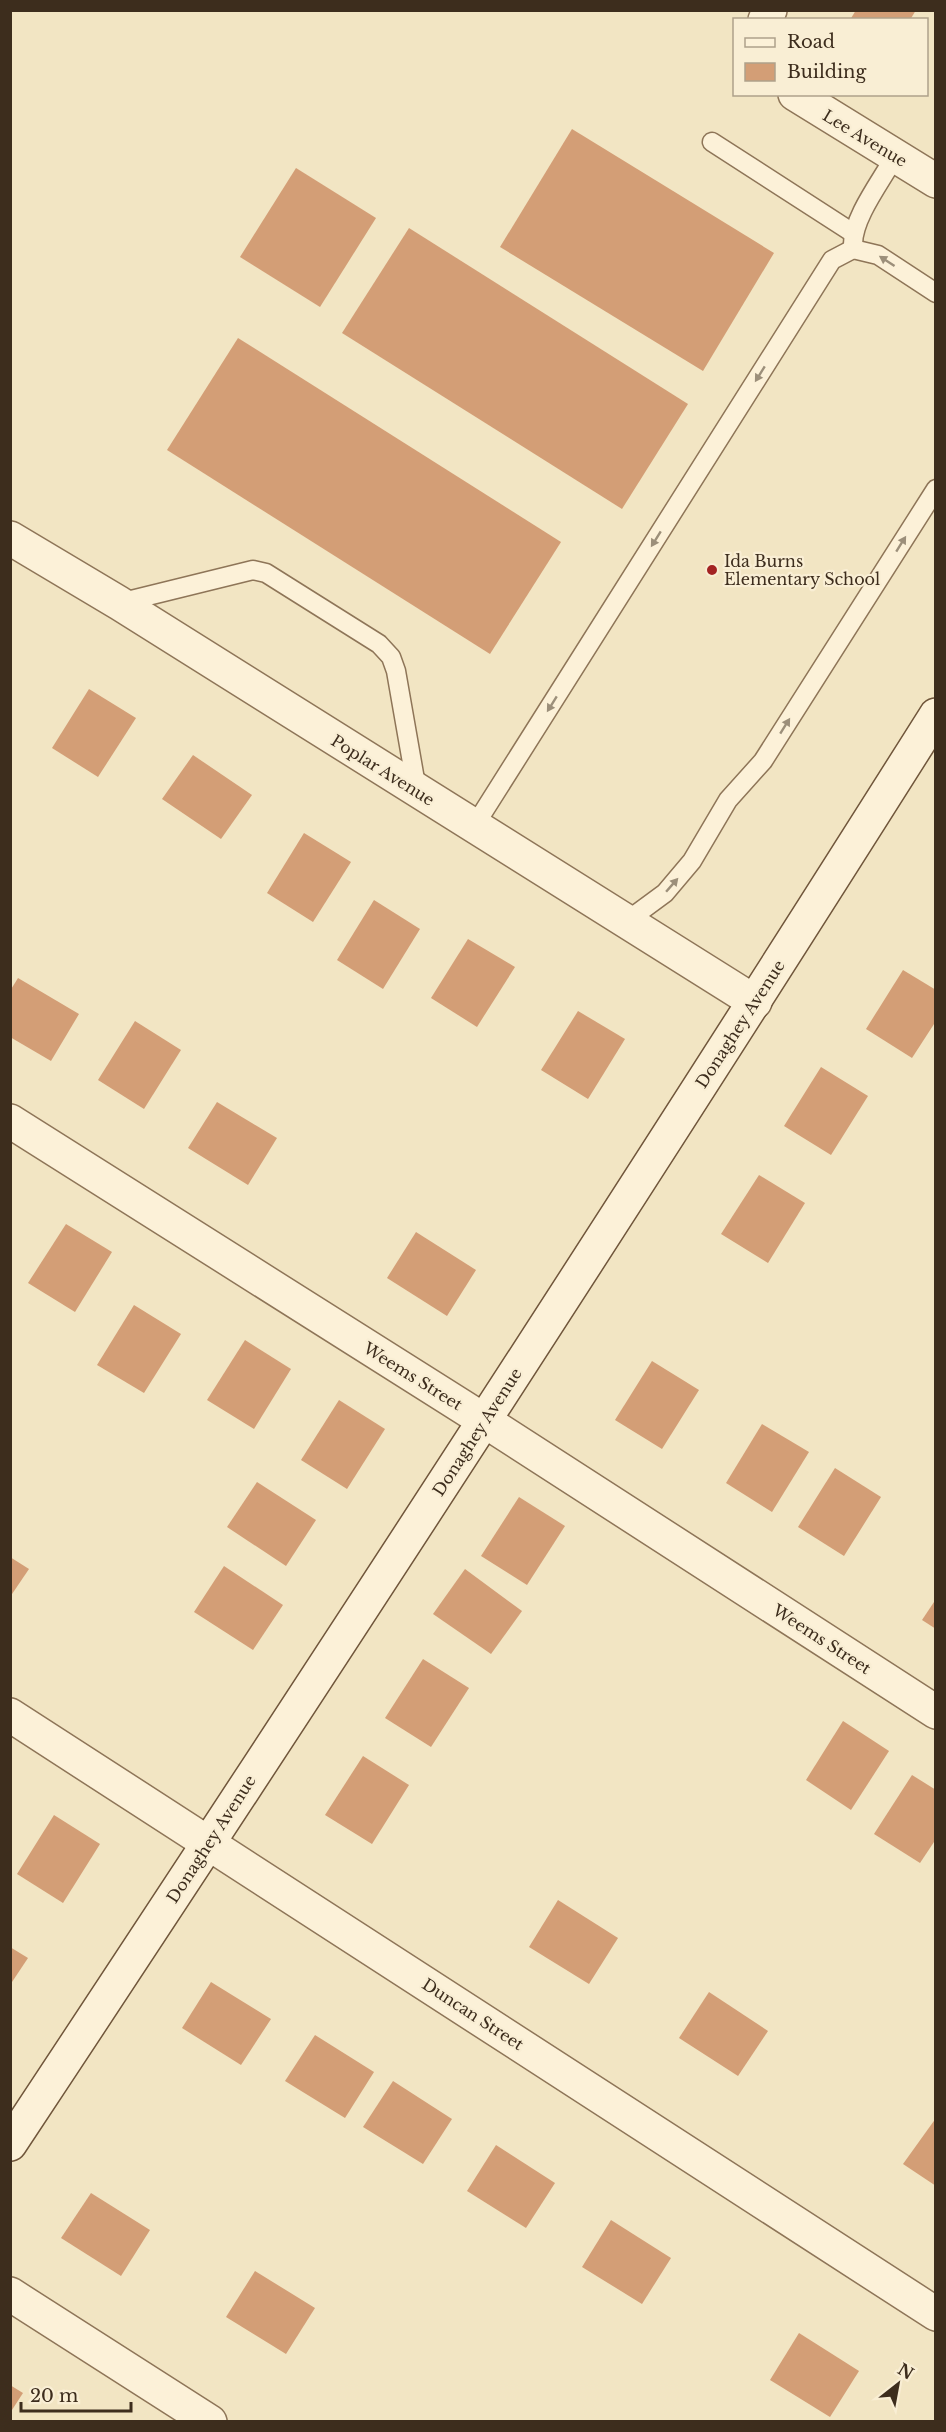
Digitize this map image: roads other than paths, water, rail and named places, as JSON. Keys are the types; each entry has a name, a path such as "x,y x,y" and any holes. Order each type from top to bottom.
{"street":[{"name":"Lee Avenue","path":"798,96 936,181"},
{"name":"Poplar Avenue","path":"10,538 119,603 755,1002"},
{"name":"Donaghey Avenue","path":"10,2144 485,1421 755,1002 936,715"},
{"name":"Weems Street","path":"10,1121 485,1421 936,1712"},
{"name":"Duncan Street","path":"10,1715 936,2314"},
{"path":"10,2294 210,2421"}],"lane":[{"path":"712,142 853,241 936,293"},
{"path":"475,825 827,267 853,241 895,156"},
{"path":"627,921 665,893 692,861 728,800 763,760 936,489"},
{"path":"119,603 253,570 266,573 379,644 391,657 396,671 417,792"}],"place":[{"name":"Ida Burns Elementary School","path":"712,570"}]}
